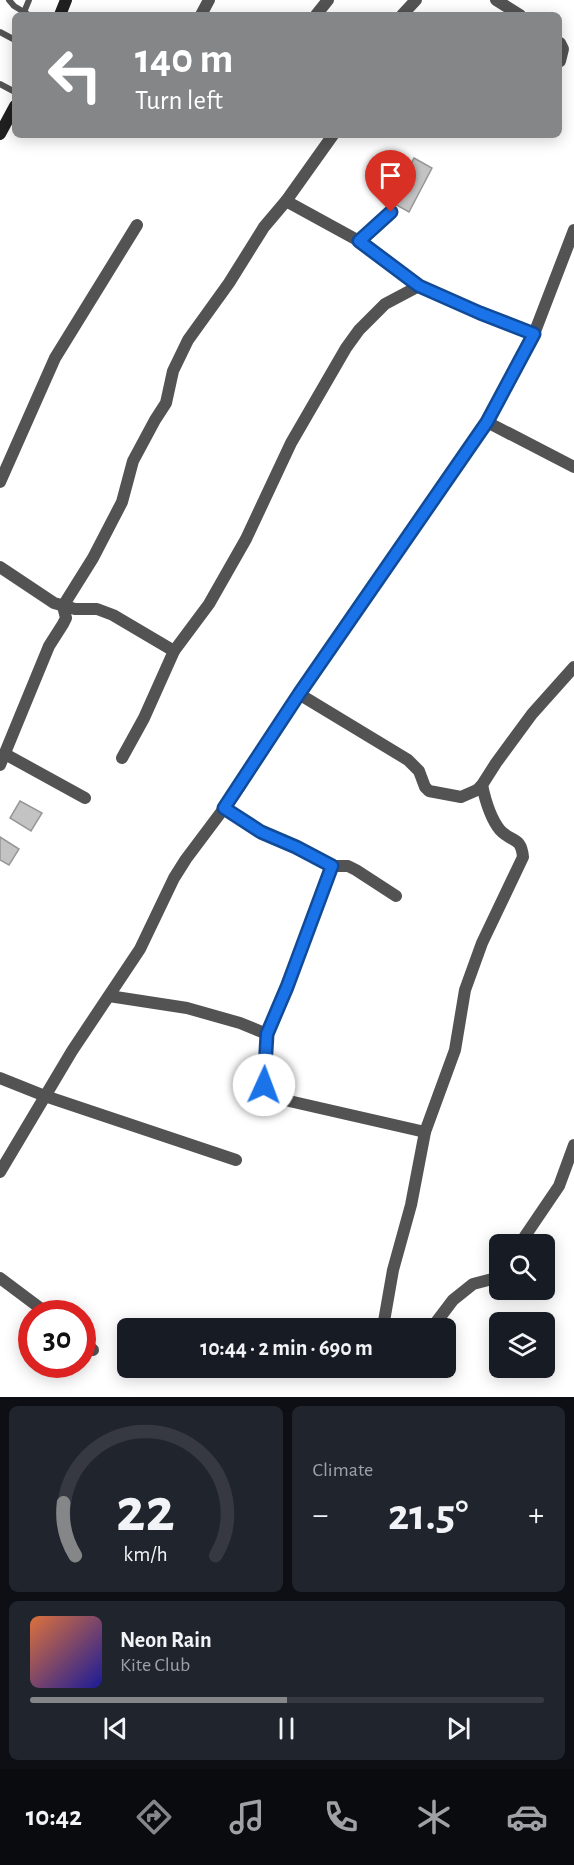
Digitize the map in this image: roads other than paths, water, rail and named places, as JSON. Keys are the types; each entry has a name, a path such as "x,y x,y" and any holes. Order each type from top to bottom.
{"main road":[{"path":"0,134 12,112"}],"street":[{"path":"405,12 416,0"},
{"path":"496,0 515,12"},
{"path":"85,798 3,759 49,646 66,618 63,606 93,558 122,502 133,461 166,403 173,371 188,340 229,283 264,227 286,201 331,138"},
{"path":"286,201 359,241 419,286 534,334"},
{"path":"0,482 55,358 137,225"},
{"path":"0,1172 45,1096 140,949 174,878 186,859 224,808 299,694 487,422 534,334 574,230"},
{"path":"122,758 144,718 174,651 209,604 246,539 291,443 346,348 365,323 385,304 419,286"},
{"path":"487,422 574,467"},
{"path":"0,567 40,596 54,603 82,610 97,609 114,615 174,651"},
{"path":"299,694 408,760 416,768 425,787 429,790 461,797 483,785 532,714 574,667"},
{"path":"385,1318 393,1270 411,1205 425,1132 455,1050 462,1002 476,957 524,857 520,844 498,827 485,798 483,785"},
{"path":"224,808 261,832 332,866 348,866 396,896"},
{"path":"332,866 267,1034 264,1085 266,1093 276,1098 425,1132"},
{"path":"110,996 187,1008 240,1023 267,1034"},
{"path":"0,1078 45,1096 236,1160"},
{"path":"526,1234 559,1186 574,1145"},
{"path":"0,1278 29,1300"},
{"path":"439,1318 453,1300 473,1284 489,1280"}],"lane":[{"path":"9,0 24,12"},
{"path":"359,241 391,212"}]}
